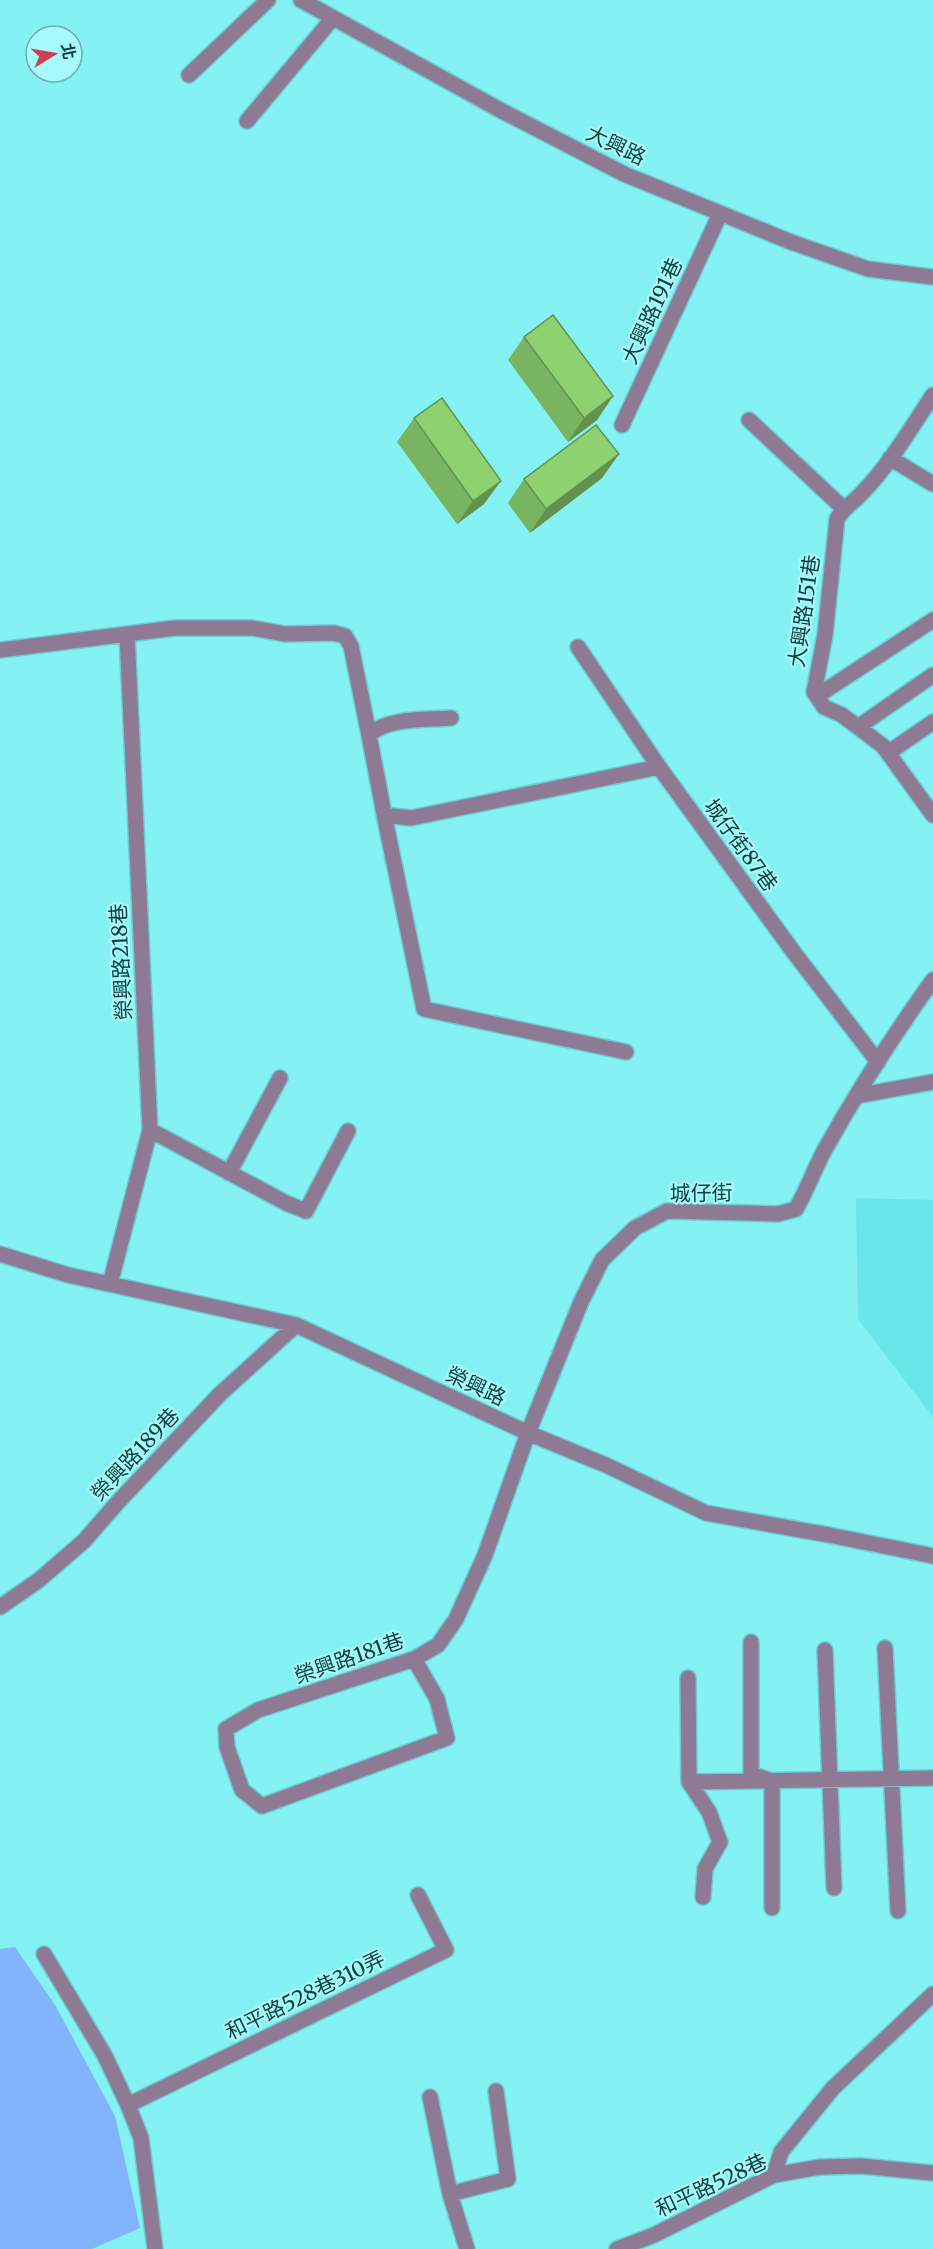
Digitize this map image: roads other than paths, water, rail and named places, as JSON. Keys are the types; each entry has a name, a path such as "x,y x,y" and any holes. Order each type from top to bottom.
{"street":[{"path":"189,75 268,0"},
{"name":"大興路","path":"301,0 500,110 624,174 791,242 868,269 933,277"},
{"path":"247,121 333,18"},
{"name":"大興路191巷","path":"622,425 720,214"},
{"path":"749,420 843,508 862,494 933,395"},
{"path":"890,458 933,484"},
{"name":"大興路151巷","path":"843,508 837,519 825,635 814,692 824,707 842,715 883,746 933,815"},
{"path":"817,696 933,620"},
{"path":"0,651 175,628 241,628 285,634 334,633 345,636 351,646 424,1010 626,1052"},
{"name":"榮興路218巷","path":"110,1284 150,1130 127,634"},
{"name":"城仔街87巷","path":"578,647 659,767 795,954 878,1062"},
{"path":"858,727 933,675"},
{"path":"369,735 374,730 396,723 451,718"},
{"path":"888,753 933,722"},
{"path":"385,819 393,816 411,818 659,767"},
{"name":"城仔街","path":"528,1433 581,1302 602,1260 635,1228 667,1211 778,1214 796,1209 822,1154 862,1087 903,1021 933,980"},
{"path":"229,1173 280,1078"},
{"path":"862,1087 933,1082"},
{"path":"150,1130 286,1203 306,1211 348,1131"},
{"name":"榮興路","path":"0,1254 68,1275 296,1325 528,1433 608,1466 705,1513 829,1534 933,1556"},
{"name":"榮興路189巷","path":"0,1607 39,1580 84,1541 220,1394 296,1325"},
{"name":"榮興路181巷","path":"414,1659 436,1699 447,1738 262,1806 242,1790 226,1748 226,1729 258,1710 414,1659 438,1645 456,1619 485,1555 528,1433"},
{"path":"751,1642 751,1774 772,1780"},
{"path":"885,1648 898,1911"},
{"path":"825,1650 834,1888"},
{"path":"688,1678 689,1782 709,1812 720,1842 705,1869 703,1897"},
{"path":"689,1782 933,1778"},
{"path":"772,1780 772,1908"},
{"name":"和平路528巷310弄","path":"128,2104 446,1950 418,1895"},
{"path":"44,1954 105,2056 141,2138 155,2249"},
{"path":"774,2175 781,2152 832,2088 933,1994"},
{"path":"450,2194 508,2179 496,2091"},
{"path":"430,2097 450,2194 467,2249"},
{"name":"和平路528巷","path":"617,2249 654,2235 774,2175 820,2167 861,2166 933,2173"}]}
